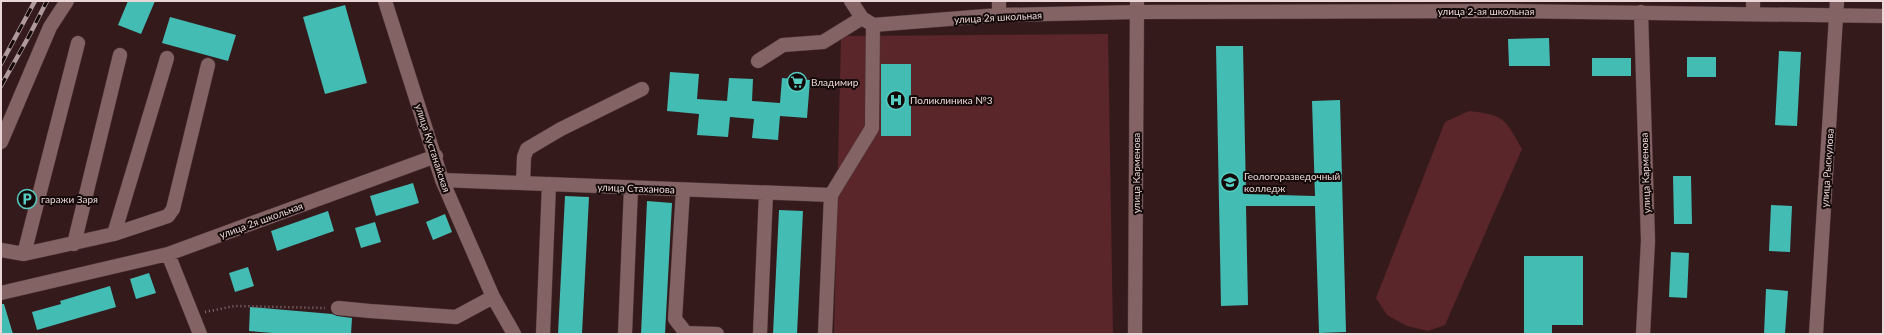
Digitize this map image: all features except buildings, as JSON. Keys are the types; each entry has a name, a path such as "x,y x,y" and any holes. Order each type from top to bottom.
{"street":[{"path":"1,142 50,27 67,1"},
{"name":"улица Кустанайская","path":"385,1 436,156 442,180 492,297 514,334"},
{"path":"825,334 831,195 872,128 867,21 850,1"},
{"path":"999,1 999,15"},
{"name":"улица 2-ая школьная","path":"1136,7 1620,6 1641,12 1753,7 1837,8 1883,16"},
{"name":"улица 2я школьная","path":"867,21 1136,7"},
{"name":"улица Карменова","path":"1135,334 1136,7"},
{"name":"улица Рыскулова","path":"1816,334 1837,8"},
{"name":"улица Карменова","path":"1641,12 1648,241 1643,334"},
{"path":"758,61 783,45 823,42 867,21"},
{"path":"24,254 78,43"},
{"path":"74,244 120,55"},
{"path":"114,234 168,58"},
{"path":"1,250 24,254 74,244 114,234 168,216 173,209 208,65"},
{"path":"523,183 524,157 527,149 561,129 642,89"},
{"name":"улица 2я школьная","path":"1,293 168,254 436,156"},
{"name":"улица Стаханова","path":"442,180 831,195"},
{"path":"543,334 549,184"},
{"path":"625,334 631,188"},
{"path":"683,190 675,319 680,332 718,334"},
{"path":"760,334 766,193"},
{"path":"168,254 200,334"},
{"path":"338,308 370,312 456,317 492,297"}],"path":[{"path":"193,315 235,306 338,308"}],"shaded area":[{"path":"1108,34 1113,334 834,334 841,36"},
{"path":"1469,111 1490,114 1503,120 1512,131 1522,149 1445,325 1428,331 1407,326 1387,315 1376,298 1445,122"}],"railway":[{"path":"1,64 35,1"},
{"path":"1,86 47,1"}],"place":[{"name":"Владимир","path":"797,82"},
{"name":"Поликлиника №3","path":"896,100"},
{"name":"Геологоразведочный колледж","path":"1230,182"},
{"name":"гаражи Заря","path":"27,199"}]}
